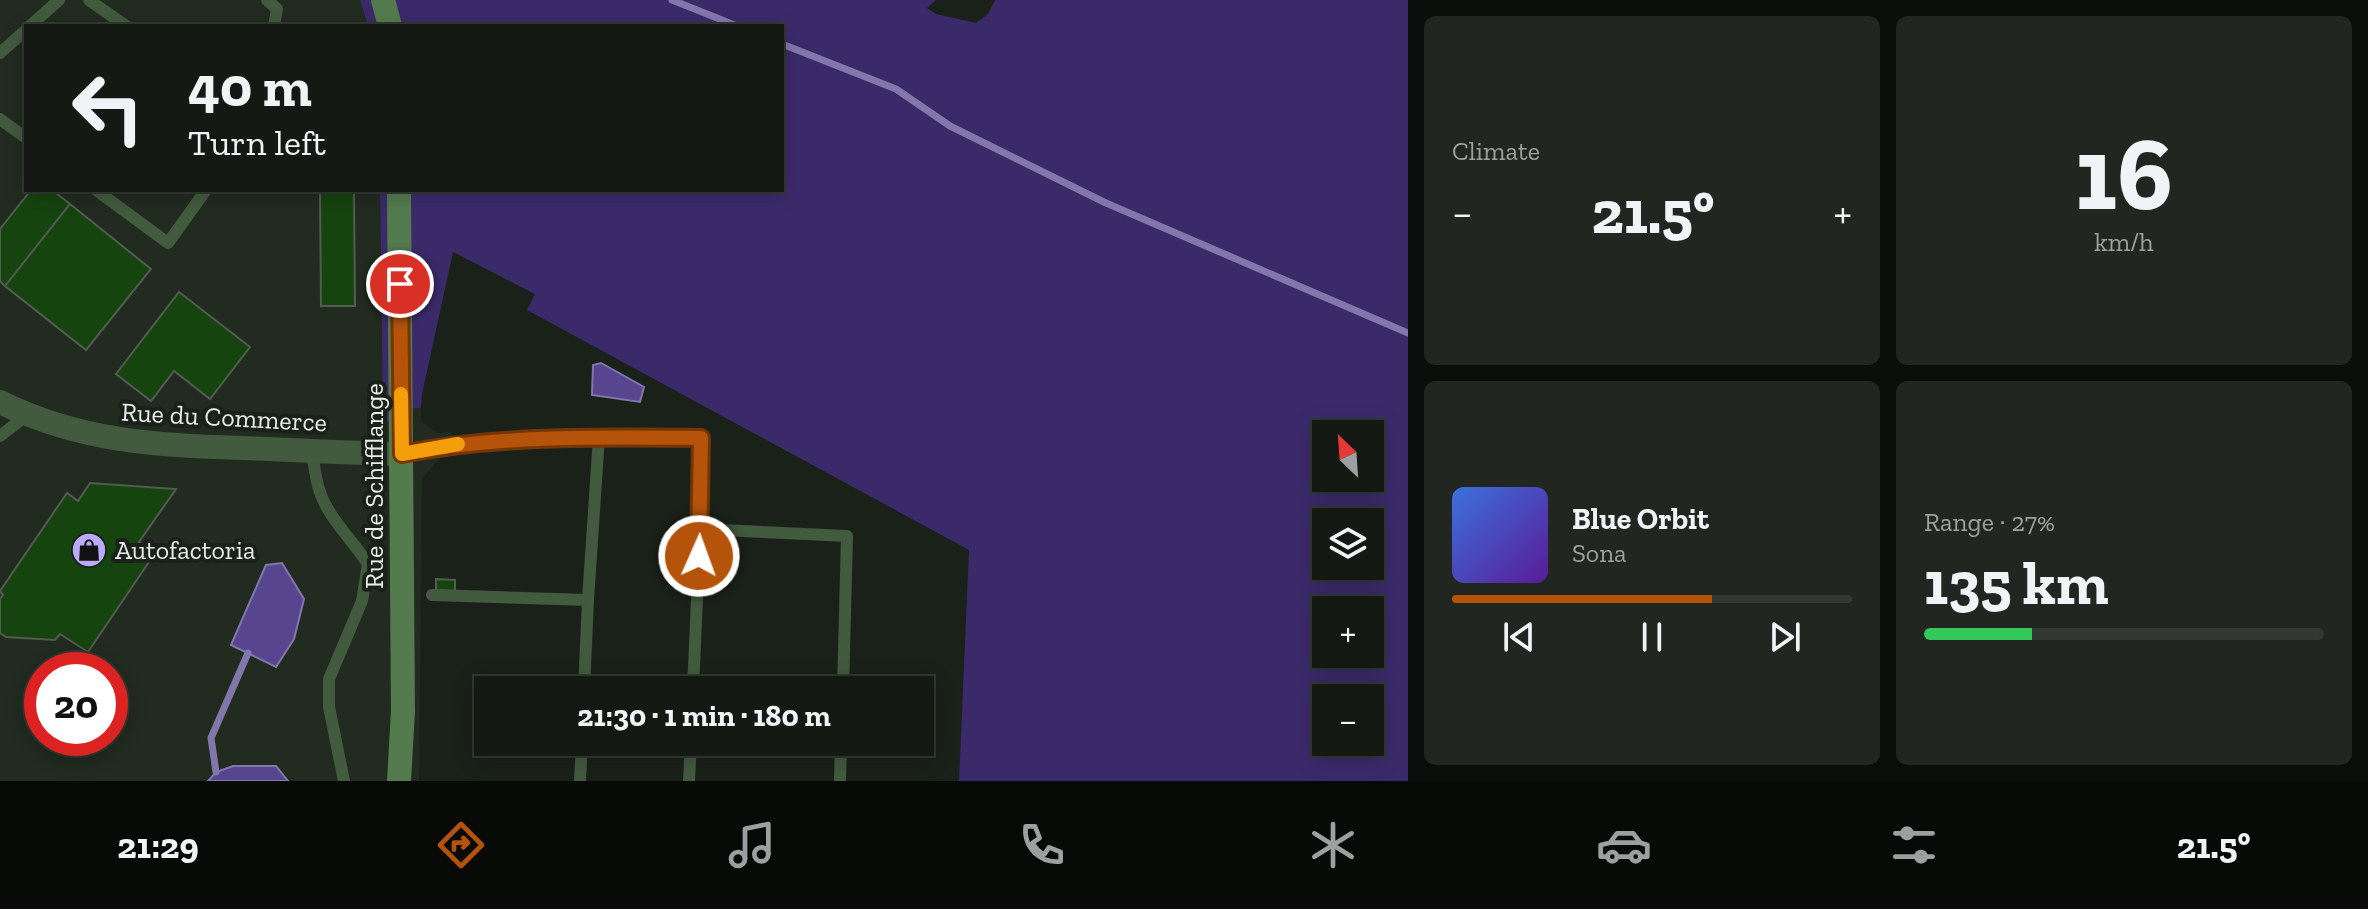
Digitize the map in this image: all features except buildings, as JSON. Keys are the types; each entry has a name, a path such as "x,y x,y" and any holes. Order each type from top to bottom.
{"main road":[{"path":"383,0 389,24"},
{"name":"Rue de Schifflange","path":"399,192 403,711 399,781"}],"street":[{"name":"Rue du Commerce","path":"0,402 88,436 152,445 402,454"}],"lane":[{"path":"32,24 59,0"},
{"path":"89,0 123,24"},
{"path":"267,0 277,9 274,24"},
{"path":"0,53 24,32"},
{"path":"0,119 24,137"},
{"path":"99,192 168,243 205,192"},
{"path":"0,436 27,415"},
{"path":"402,454 453,444 599,437 701,438 694,676"},
{"path":"585,676 599,437"},
{"path":"312,451 319,490 325,503 368,564 362,601 329,679 329,707 344,781"},
{"path":"700,529 847,536 843,676"},
{"path":"432,595 588,600"},
{"path":"580,781 581,756"},
{"path":"689,781 690,756"},
{"path":"840,781 841,756"}],"shaded area":[{"path":"0,0 360,0 367,24 24,24 24,192 380,192 383,425 402,410 421,408 421,421 438,433 452,432 454,456 440,458 422,479 419,781 0,781"},
{"path":"360,0 936,0 927,8 936,14 976,23 988,14 995,0 1408,0 1408,781 959,781 969,550 527,310 535,294 453,252 421,408 402,410 383,426 380,192 784,192 784,24 367,24"},
{"path":"601,363 644,387 640,402 592,395 593,365"},
{"path":"282,563 304,599 294,639 276,667 231,645 266,565"},
{"path":"233,766 276,766 288,781 208,781 216,772"}],"waterway":[{"path":"672,0 732,24"},
{"path":"784,45 896,89 950,126 1106,203 1408,333"},
{"path":"216,772 211,738 248,653"}],"slow traffic":[{"path":"401,394 402,454 458,444"}],"place":[{"name":"Autofactoria","path":"89,550"}],"route":[{"path":"400,284 402,454 453,444 566,437 701,438 699,556"}]}
